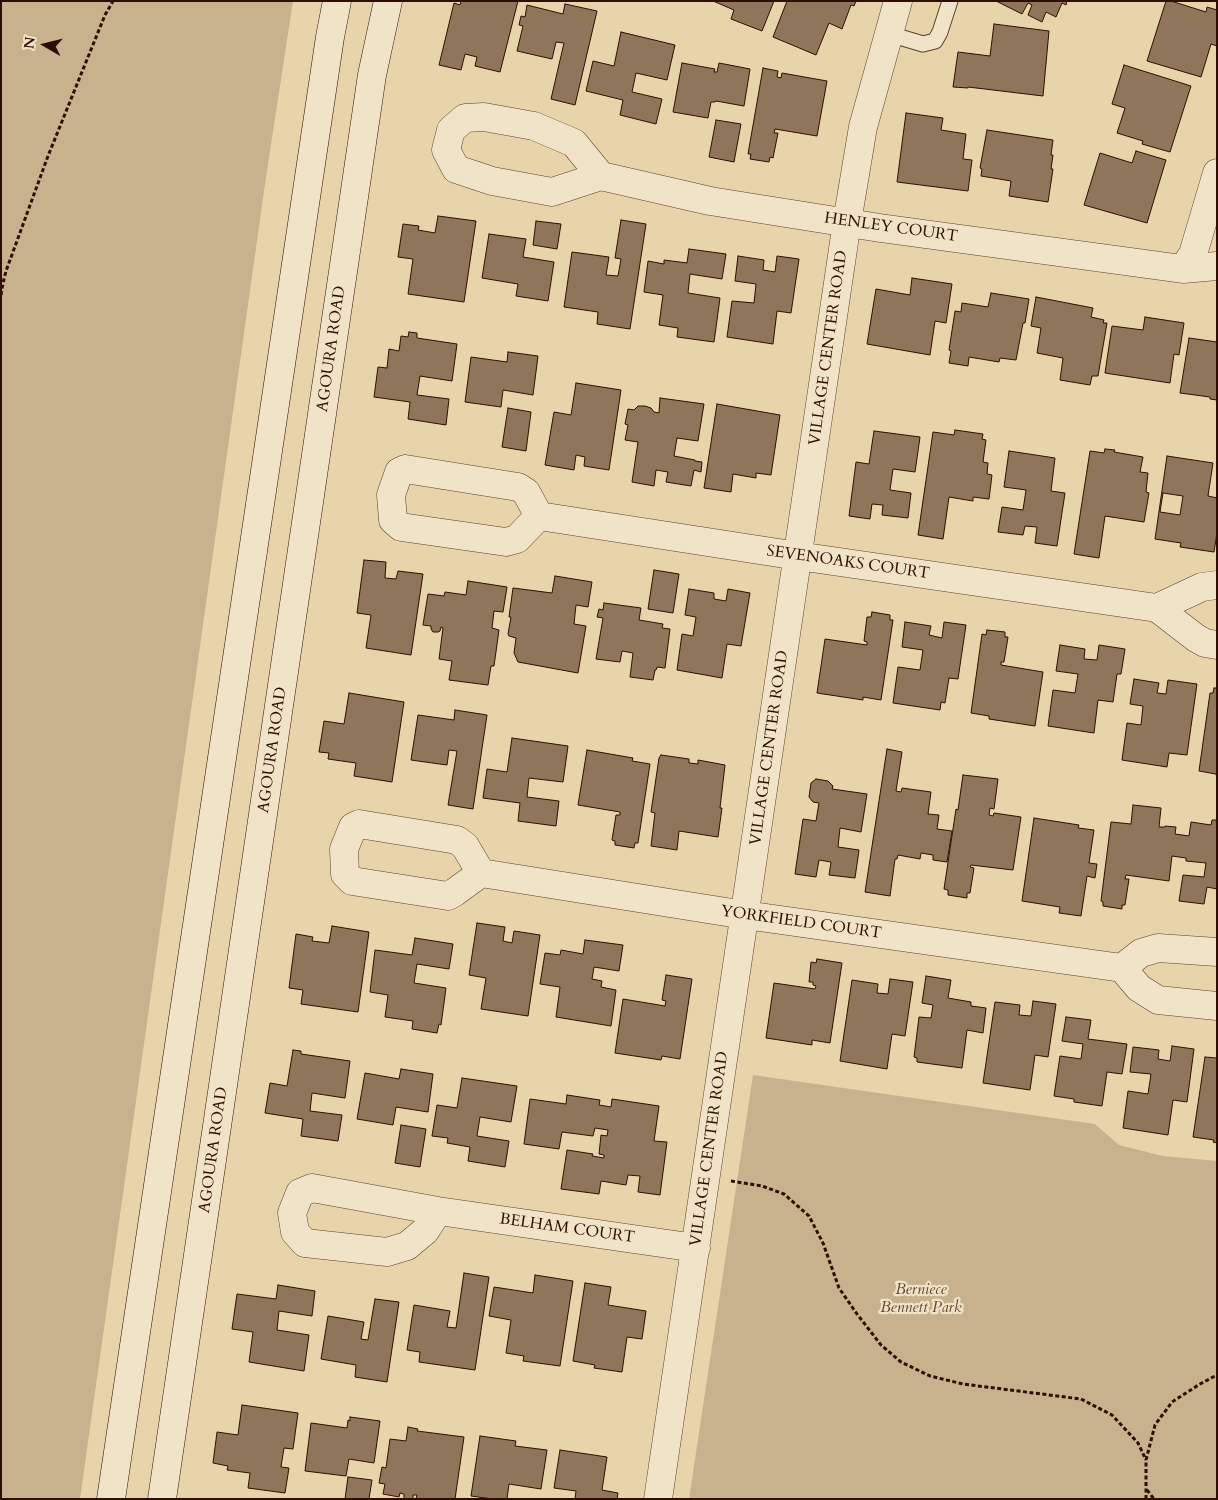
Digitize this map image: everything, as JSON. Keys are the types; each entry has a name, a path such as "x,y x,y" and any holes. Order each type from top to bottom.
{"street":[{"path":"111,1499 328,47 337,1"},
{"name":"AGOURA ROAD","path":"162,1499 372,75 388,1"},
{"name":"VILLAGE CENTER ROAD","path":"658,1499 847,222 863,127 898,1"},
{"path":"484,117 534,126 574,143 601,176 552,192 492,181 456,169 446,150 451,130 465,118 484,117"},
{"path":"1183,269 1193,254 1217,173"},
{"name":"HENLEY COURT","path":"601,176 710,201 880,228 1183,269 1217,266"},
{"path":"405,469 518,487 526,492 539,516 516,539 506,542 401,527 393,520 391,495 399,472 405,469"},
{"name":"SEVENOAKS COURT","path":"539,516 1157,608 1196,638 1205,643 1217,645"},
{"path":"1157,608 1202,587 1217,585"},
{"name":"YORKFIELD COURT","path":"481,873 745,915 1122,968"},
{"path":"1217,952 1158,948 1141,953 1122,968 1139,988 1158,1000 1217,1006"},
{"name":"BELHAM COURT","path":"438,1211 425,1231 408,1246 387,1252 305,1243 296,1232 292,1213 300,1193 312,1188 438,1211 696,1248"}],"lane":[{"path":"889,34 923,44 935,41 940,32 950,1"}],"path":[{"path":"1,295 6,271 46,163 105,15 113,1"},
{"path":"706,1177 762,1186 784,1194 809,1216 823,1243 839,1288 881,1345 901,1362 930,1376 963,1384 1081,1398 1112,1415 1138,1443 1146,1460"},
{"path":"1146,1499 1146,1460 1155,1425 1172,1402 1217,1375"},
{"path":"1146,1490 1154,1499"}],"green space":[{"path":"1,1 293,1 265,184 80,1499 1,1499"},
{"name":"Berniece Bennett Park","path":"753,1075 1095,1124 1119,1145 1163,1156 1217,1161 1217,1499 689,1499"}],"building":[{"path":"461,1 518,1 500,72 475,66 477,57 465,54 461,70 439,65 454,3 460,5"},
{"path":"713,1 774,1 762,31 731,19 734,10"},
{"path":"787,1 856,1 854,6 851,5 842,29 829,23 816,55 773,37"},
{"path":"996,1 1067,1 1066,5 1062,3 1056,17 1046,12 1042,22 1028,15 1032,5 1028,3 1022,14"},
{"path":"1166,1 1206,12 1207,7 1217,10 1217,46 1211,44 1201,77 1147,61"},
{"path":"565,4 597,11 575,105 551,99 564,43 556,42 552,59 517,51 523,26 519,25 521,16 525,17 527,5 563,14"},
{"path":"994,24 1049,31 1043,96 953,87 958,52 990,56"},
{"path":"621,32 675,45 667,80 636,73 632,92 662,99 656,124 620,115 623,100 586,91 593,61 614,66"},
{"path":"682,63 715,69 714,72 717,72 719,63 750,69 744,106 716,101 711,102 708,118 673,112"},
{"path":"1124,65 1191,86 1170,152 1142,144 1143,141 1117,133 1125,108 1112,104"},
{"path":"763,68 778,71 777,77 781,78 782,73 827,81 817,136 775,129 774,133 778,133 773,158 770,157 769,162 750,159 751,154 748,154"},
{"path":"906,113 943,118 941,130 966,134 963,159 972,160 968,191 897,182"},
{"path":"716,120 741,124 734,162 709,157"},
{"path":"987,130 1053,140 1051,169 1053,169 1048,202 1009,196 1011,181 981,176 982,169 980,168"},
{"path":"1136,151 1166,160 1147,223 1084,205 1100,153 1132,163"},
{"path":"438,216 476,221 464,302 408,294 413,259 398,257 403,224 419,226 418,230 435,233"},
{"path":"621,220 646,224 630,329 597,324 598,312 564,307 572,252 609,257 606,275 618,276 621,259 615,258"},
{"path":"536,221 561,224 557,249 533,245"},
{"path":"489,234 526,239 523,257 554,262 548,301 516,296 518,284 482,278"},
{"path":"689,249 726,254 722,279 690,274 688,293 720,298 714,342 677,337 678,328 659,325 663,295 644,292 648,261 664,264 664,260 687,263"},
{"path":"738,256 764,260 763,270 775,272 777,256 799,259 791,313 777,311 773,344 727,337 732,301 754,303 756,284 735,281"},
{"path":"912,278 952,284 946,323 935,321 930,355 867,344 876,289 910,295"},
{"path":"991,293 1029,299 1016,360 1000,358 999,362 969,357 968,366 949,363 955,311 961,312 962,303 988,307"},
{"path":"1036,297 1093,308 1091,317 1104,320 1103,323 1107,323 1098,376 1092,376 1090,385 1060,380 1063,358 1037,353 1041,328 1031,326"},
{"path":"1145,317 1184,323 1179,355 1174,354 1170,383 1105,373 1112,326 1143,330"},
{"path":"409,332 417,333 417,338 457,344 452,381 420,376 417,395 449,399 446,425 408,419 410,402 374,397 378,367 387,368 389,349 399,351 401,336 408,337"},
{"path":"1189,338 1217,342 1217,400 1210,399 1210,397 1180,393"},
{"path":"508,352 538,356 533,395 503,390 501,407 465,402 471,357 507,362"},
{"path":"576,383 621,390 609,470 584,466 585,457 576,455 574,470 545,465 554,412 571,415"},
{"path":"660,398 704,404 698,441 677,438 674,456 702,462 701,472 694,470 691,486 666,482 668,472 656,470 654,486 632,482 638,442 625,440 628,425 625,424 628,409 634,410 638,406 645,406 659,413"},
{"path":"717,404 780,415 771,475 756,473 756,478 733,474 731,492 704,488"},
{"path":"508,408 531,412 526,451 502,447"},
{"path":"955,430 983,434 982,439 986,440 983,462 988,463 987,474 992,475 989,499 973,497 973,501 949,497 943,539 918,535 933,432 954,435"},
{"path":"874,431 920,437 915,472 893,469 890,490 911,493 908,518 882,515 883,505 872,504 870,519 849,516 856,462 869,464"},
{"path":"1105,449 1143,457 1140,472 1148,473 1146,492 1149,493 1144,522 1105,516 1099,558 1074,554 1090,451 1104,453"},
{"path":"1009,451 1055,458 1051,491 1065,493 1057,546 1035,543 1037,527 1025,526 1023,535 998,532 1002,507 1023,510 1026,490 1004,487"},
{"path":"1167,456 1213,463 1208,496 1217,498 1217,533 1214,552 1180,547 1181,543 1155,539","holes":["1163,493 1183,496 1180,515 1160,512"]},
{"path":"364,560 386,562 385,578 396,579 398,571 423,574 411,655 366,648 371,615 357,613"},
{"path":"654,570 679,574 673,613 648,609"},
{"path":"555,576 592,582 588,607 576,605 574,624 586,626 578,673 518,662 514,653 516,638 508,634 513,588 552,593"},
{"path":"468,581 507,587 503,612 494,611 492,628 499,630 494,666 491,666 488,685 449,680 452,661 439,659 443,628 441,627 438,632 433,632 431,626 423,625 428,594 444,596 445,592 466,595"},
{"path":"689,589 714,593 714,599 726,601 728,589 750,593 741,646 727,644 722,678 677,670 682,634 693,636 696,617 685,615"},
{"path":"604,603 641,608 639,620 663,624 662,628 670,629 665,668 657,667 653,680 630,677 633,653 622,651 620,662 596,659 603,618 597,617 599,609 603,610"},
{"path":"872,612 890,615 890,620 893,620 881,700 863,697 863,700 817,693 825,639 867,645 867,642 864,641 867,617 871,617"},
{"path":"905,622 931,626 929,635 942,638 944,622 966,625 958,679 949,678 945,703 941,702 940,710 893,703 898,667 920,670 923,650 902,647"},
{"path":"987,630 1005,632 1005,637 1008,637 1004,662 1001,662 1001,665 1043,672 1035,726 989,719 989,716 971,713 982,634 986,635"},
{"path":"1060,645 1085,649 1084,659 1097,660 1099,645 1125,649 1121,674 1117,674 1113,702 1098,700 1094,733 1048,726 1053,690 1075,693 1078,674 1056,671"},
{"path":"1134,679 1159,683 1157,693 1166,694 1168,680 1197,684 1187,755 1169,753 1167,767 1122,760 1127,723 1141,725 1143,706 1130,704"},
{"path":"1214,688 1217,688 1217,778 1216,774 1199,771 1210,693 1213,693"},
{"path":"349,693 404,702 392,782 354,776 356,763 328,759 329,753 319,752 324,721 344,724"},
{"path":"455,710 487,715 473,809 448,805 457,751 449,750 447,765 411,760 418,715 454,720"},
{"path":"512,738 568,746 563,782 529,778 527,797 559,801 556,826 518,821 520,803 483,798 487,769 507,772"},
{"path":"887,749 902,752 896,791 901,792 902,788 931,792 928,814 939,815 937,829 952,831 947,862 933,860 933,855 921,853 920,859 898,855 897,859 895,859 890,896 865,892"},
{"path":"587,750 633,758 632,761 650,764 638,843 635,843 634,848 615,845 615,841 612,840 616,815 620,815 620,812 578,805"},
{"path":"661,755 689,759 689,763 698,764 698,760 725,765 718,837 679,831 677,850 651,846 655,813 651,812"},
{"path":"963,775 998,779 994,809 990,808 989,815 993,816 994,813 1021,817 1013,870 971,865 970,867 974,868 970,893 967,893 967,898 948,895 948,890 944,889"},
{"path":"816,779 828,781 833,786 832,789 867,794 861,832 840,828 838,847 859,850 855,878 829,875 831,862 819,860 816,877 795,874 803,819 816,821 819,803 813,802 809,797 811,783"},
{"path":"1133,805 1161,808 1159,827 1176,827 1175,834 1189,836 1191,822 1211,825 1212,820 1217,820 1217,889 1207,887 1204,904 1179,901 1183,875 1204,877 1206,863 1186,861 1186,858 1172,856 1169,881 1126,875 1125,879 1129,879 1125,905 1122,905 1122,909 1103,906 1101,901 1111,822 1131,824"},
{"path":"1034,818 1079,825 1078,828 1094,830 1089,863 1097,864 1095,878 1087,876 1081,916 1059,913 1060,907 1022,901"},
{"path":"477,923 505,927 503,941 512,943 514,931 540,935 528,1016 481,1009 486,978 469,975"},
{"path":"332,926 369,932 358,1012 301,1004 303,990 289,988 296,934 313,937 312,941 329,943"},
{"path":"415,938 453,944 449,969 417,964 414,983 446,988 441,1025 439,1024 437,1033 412,1029 413,1021 385,1017 388,995 370,992 375,950 412,955"},
{"path":"585,940 623,945 619,971 594,967 592,979 602,981 601,987 616,990 611,1026 556,1017 560,987 540,984 545,953 560,955 561,950 583,954"},
{"path":"817,959 842,963 830,1043 812,1040 812,1045 766,1038 774,983 815,989 816,986 813,985 813,982 809,982 811,962 816,963"},
{"path":"666,975 692,979 680,1059 662,1056 661,1060 615,1053 623,999 665,1006 666,1001 662,1000"},
{"path":"926,976 951,980 948,998 971,1002 971,1006 986,1008 983,1033 967,1030 962,1068 917,1062 917,1058 914,1057 919,1017 931,1018 933,1005 922,1003"},
{"path":"890,979 913,982 905,1036 892,1034 887,1069 840,1061 852,980 878,984 877,993 888,994"},
{"path":"1033,1001 1056,1004 1048,1057 1035,1055 1030,1090 983,1083 995,1002 1020,1005 1019,1015 1031,1016"},
{"path":"1066,1017 1091,1020 1088,1039 1127,1044 1122,1074 1107,1072 1102,1106 1074,1102 1074,1099 1054,1096 1060,1056 1081,1059 1083,1044 1062,1041"},
{"path":"1172,1046 1194,1049 1187,1102 1173,1100 1168,1135 1123,1128 1128,1091 1148,1094 1151,1074 1130,1072 1133,1047 1159,1050 1158,1059 1170,1061"},
{"path":"293,1050 301,1051 301,1054 350,1061 345,1098 312,1093 310,1111 342,1115 338,1141 301,1136 303,1119 265,1113 270,1083 287,1086"},
{"path":"1205,1057 1217,1058 1217,1143 1213,1142 1214,1140 1193,1137"},
{"path":"401,1069 433,1074 428,1112 396,1107 393,1125 357,1119 365,1073 399,1079"},
{"path":"462,1078 517,1086 511,1122 480,1117 477,1136 509,1141 505,1167 468,1161 470,1147 447,1143 448,1138 432,1136 437,1105 457,1108"},
{"path":"567,1095 600,1100 599,1105 611,1107 612,1099 659,1106 654,1141 667,1142 660,1195 638,1192 640,1176 628,1175 626,1185 601,1181 599,1194 561,1189 567,1150 593,1154 592,1156 604,1158 604,1155 599,1154 601,1135 607,1136 608,1130 595,1128 593,1136 562,1132 559,1149 524,1144 530,1099 566,1104"},
{"path":"401,1125 426,1129 420,1167 395,1163"},
{"path":"464,1273 489,1277 475,1370 419,1362 420,1352 407,1350 414,1305 450,1311 447,1327 456,1328"},
{"path":"535,1275 573,1281 560,1366 523,1361 524,1356 506,1353 511,1320 489,1316 494,1287 533,1293"},
{"path":"585,1283 611,1287 608,1305 646,1311 642,1339 627,1337 622,1372 594,1368 595,1365 573,1361"},
{"path":"278,1285 315,1291 312,1316 279,1311 277,1330 309,1335 304,1371 249,1362 253,1332 232,1329 237,1294 276,1299"},
{"path":"375,1299 399,1302 387,1382 355,1377 356,1365 321,1359 328,1316 364,1322 361,1339 368,1340"},
{"path":"242,1405 298,1413 293,1449 284,1448 281,1467 289,1468 285,1493 248,1488 250,1473 227,1470 228,1466 213,1463 217,1432 238,1435"},
{"path":"350,1417 380,1421 374,1463 349,1459 346,1476 305,1471 311,1423 347,1428"},
{"path":"408,1427 418,1429 417,1431 464,1437 455,1499 416,1499 417,1495 413,1495 413,1499 404,1499 404,1494 400,1493 399,1497 383,1494 385,1484 379,1483 382,1467 386,1468 390,1439 406,1441"},
{"path":"480,1436 516,1441 515,1446 547,1450 541,1489 509,1484 507,1499 471,1496"},
{"path":"560,1450 607,1457 602,1490 618,1493 617,1499 575,1499 576,1491 554,1488"},
{"path":"348,1477 372,1480 369,1499 345,1499"}]}
